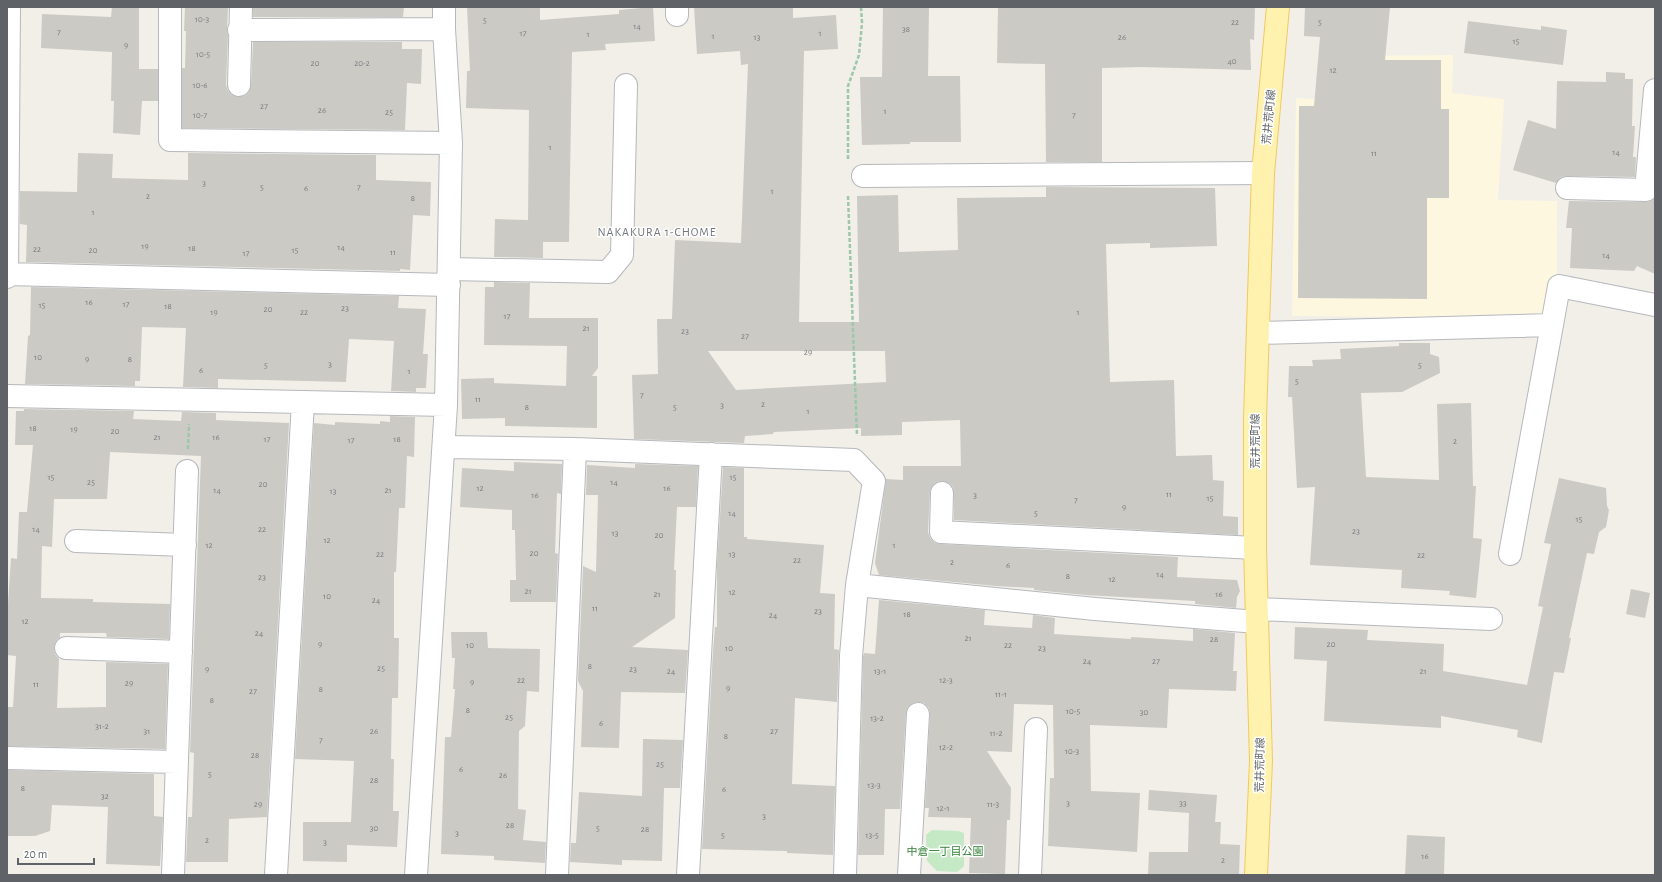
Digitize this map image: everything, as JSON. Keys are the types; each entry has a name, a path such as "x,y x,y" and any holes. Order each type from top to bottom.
{"main road":[{"name":"荒井荒町線","path":"1256,875 1261,761 1255,548 1255,419 1263,173 1278,7"}],"street":[{"path":"9,7 7,275 449,277 608,272 622,255 626,85"},
{"path":"170,7 170,140 451,143"},
{"path":"239,85 239,30 241,7"},
{"path":"416,875 445,447 451,143 444,7"},
{"path":"239,30 444,29"},
{"path":"1567,188 1646,190 1655,90"},
{"path":"853,176 1263,173"},
{"path":"1510,554 1559,286 1655,304"},
{"path":"1258,333 1552,324"},
{"path":"7,396 446,406"},
{"path":"276,875 303,402"},
{"path":"445,447 575,449 854,460 874,480 857,584 851,656 845,875"},
{"path":"557,875 575,449"},
{"path":"688,875 710,454"},
{"path":"173,875 187,471"},
{"path":"942,493 941,532 1255,548"},
{"path":"76,541 185,546"},
{"path":"857,584 1095,609 1257,615 1491,619"},
{"path":"66,648 181,652"},
{"path":"909,875 918,714"},
{"path":"1030,875 1036,728"},
{"path":"7,758 177,762"}],"path":[{"path":"857,439 853,176 848,86 858,55 862,23 861,7"},
{"path":"187,471 190,400"}],"shaded area":[{"path":"1453,55 1452,93 1504,99 1498,200 1557,201 1557,282 1547,318 1292,316 1296,98 1353,102 1356,56"}],"green space":[{"name":"中倉一丁目公園","path":"932,830 958,831 964,833 964,866 957,872 937,871 927,861 926,835"}],"building":[{"path":"112,7 139,7 139,69 158,69 158,101 142,101 140,135 113,133 114,101 111,101 112,52 41,48 42,14 111,17"},
{"path":"185,7 228,7 226,85 228,91 232,95 238,97 245,96 249,92 251,86 253,42 402,42 402,49 422,49 421,84 407,83 405,130 182,128 182,68 185,68 186,31 184,31"},
{"path":"253,7 404,7 403,17 253,17"},
{"path":"467,7 540,7 540,20 619,14 619,10 653,7 655,41 605,44 606,50 572,52 569,242 543,242 543,258 494,257 495,219 528,220 529,110 466,108 467,71 470,71"},
{"path":"694,7 793,7 793,18 836,15 838,49 804,51 799,322 859,322 857,196 898,195 899,252 958,250 957,198 1046,197 1046,187 1215,188 1217,246 1150,248 1150,243 1106,244 1110,382 1174,380 1176,456 1212,455 1213,480 1224,481 1223,516 1238,517 1238,535 954,520 953,487 949,483 942,481 936,482 932,486 930,492 928,532 930,538 935,543 940,544 1178,557 1177,577 1237,580 1240,591 1237,597 1236,608 1195,604 1195,601 1085,595 1034,590 1034,588 879,575 875,563 886,479 903,480 903,466 961,466 960,420 902,422 902,435 861,436 861,428 774,432 773,434 745,436 744,443 634,439 632,375 658,374 657,319 672,319 675,240 741,243 748,64 741,65 740,51 697,54","holes":["708,351 885,351 886,382 736,390"]},
{"path":"883,7 929,7 928,76 960,76 961,142 910,142 910,144 862,145 860,77 882,77"},
{"path":"998,7 1255,7 1254,40 1250,39 1251,70 1142,67 1102,68 1102,162 1046,162 1045,64 997,63"},
{"path":"1305,7 1390,7 1385,60 1441,60 1441,109 1449,109 1449,198 1427,198 1427,299 1298,298 1299,106 1314,106 1320,37 1304,36"},
{"path":"1468,21 1541,30 1541,26 1567,30 1563,65 1464,53"},
{"path":"1606,72 1625,73 1625,79 1633,79 1632,126 1635,126 1633,157 1636,157 1635,177 1567,176 1561,177 1556,183 1513,170 1528,120 1556,129 1557,81 1606,82"},
{"path":"78,153 113,154 112,178 188,180 188,153 376,155 376,180 431,182 430,216 413,215 410,270 400,269 400,271 26,262 27,225 20,224 20,191 77,192"},
{"path":"1655,198 1655,274 1637,266 1634,271 1570,268 1572,228 1566,228 1569,201 1646,202"},
{"path":"494,282 530,283 529,318 598,318 598,368 592,376 597,376 597,428 505,426 505,418 462,419 461,379 494,378 494,383 566,386 567,346 484,345 485,287 494,287"},
{"path":"31,287 399,296 398,308 426,309 423,354 428,354 426,388 416,388 416,392 391,391 394,341 349,339 346,382 218,379 218,388 183,387 186,328 142,327 140,381 135,381 135,386 25,384 28,336 30,335"},
{"path":"1399,343 1430,343 1430,354 1439,357 1440,373 1402,392 1361,393 1366,477 1439,480 1437,404 1471,403 1473,486 1476,486 1473,538 1482,539 1476,598 1449,595 1450,591 1401,588 1402,570 1310,565 1315,487 1297,488 1292,397 1288,397 1289,366 1313,366 1312,360 1341,359 1340,349 1399,346"},
{"path":"24,409 134,411 133,419 181,421 182,412 216,413 216,420 289,423 267,817 229,819 228,862 186,862 188,817 192,817 194,753 190,752 201,456 110,452 107,499 54,499 52,547 42,546 41,598 93,599 93,602 170,604 169,639 107,637 106,633 60,633 60,637 56,641 54,647 55,654 59,659 57,708 106,707 106,662 168,664 165,749 7,746 7,707 13,707 16,656 7,655 11,558 17,559 19,512 27,512 33,445 15,445 16,411 24,411"},
{"path":"390,416 415,417 414,457 407,456 405,508 399,508 396,572 394,572 394,638 399,638 398,698 392,698 391,759 394,759 393,811 399,811 397,847 347,845 347,862 303,861 303,822 351,822 354,761 295,759 314,423 335,425 335,422 380,424 380,421 390,422"},
{"path":"514,462 562,464 561,494 557,493 555,553 558,554 556,602 510,602 510,580 516,580 515,530 512,530 512,510 460,507 462,468 514,471"},
{"path":"635,464 698,466 696,507 677,507 674,570 676,570 675,618 632,647 688,650 685,693 621,692 619,748 581,747 583,691 578,681 583,566 596,572 598,495 586,495 587,465 635,468"},
{"path":"723,467 744,468 744,537 747,537 747,539 824,545 820,593 835,594 834,649 839,650 837,702 795,698 792,784 835,786 833,855 787,853 787,851 702,849 713,651 715,627 717,627 717,566"},
{"path":"1559,478 1606,488 1607,506 1609,510 1606,527 1599,532 1594,554 1587,553 1569,638 1571,638 1564,673 1554,672 1542,743 1517,737 1518,730 1441,716 1441,728 1324,721 1327,661 1294,659 1295,627 1368,630 1367,640 1444,644 1443,671 1527,685 1543,607 1538,606 1551,544 1544,543"},
{"path":"1631,589 1650,593 1645,618 1626,614"},
{"path":"879,600 985,610 984,625 1032,628 1033,615 1055,618 1054,634 1193,641 1193,629 1235,633 1233,671 1237,671 1236,691 1169,689 1167,728 1090,725 1091,791 1140,793 1137,852 1048,846 1050,778 1054,778 1053,705 1014,704 1012,752 987,751 1011,788 1010,820 1007,820 1005,874 969,873 971,818 928,817 929,808 925,808 930,714 929,708 924,703 913,703 908,707 906,713 900,809 885,809 884,855 858,855 863,657 864,653 875,654"},
{"path":"451,632 487,632 488,648 540,649 539,692 527,691 525,726 519,731 518,809 526,810 523,840 546,842 545,863 494,860 494,856 441,854 445,737 451,737 455,689 453,689 455,658 452,658"},
{"path":"643,739 683,740 680,788 664,788 662,861 622,860 622,865 570,862 571,843 576,843 579,792 642,796"},
{"path":"7,770 154,774 154,816 163,817 160,866 106,864 108,807 52,805 50,831 35,836 7,836"},
{"path":"1149,790 1217,795 1215,822 1221,822 1220,844 1240,845 1239,875 1148,875 1149,852 1188,852 1189,813 1148,810"},
{"path":"1407,835 1445,837 1444,875 1405,875"}],"district":[{"name":"NAKAKURA 1-CHOME","path":"657,232"}]}
